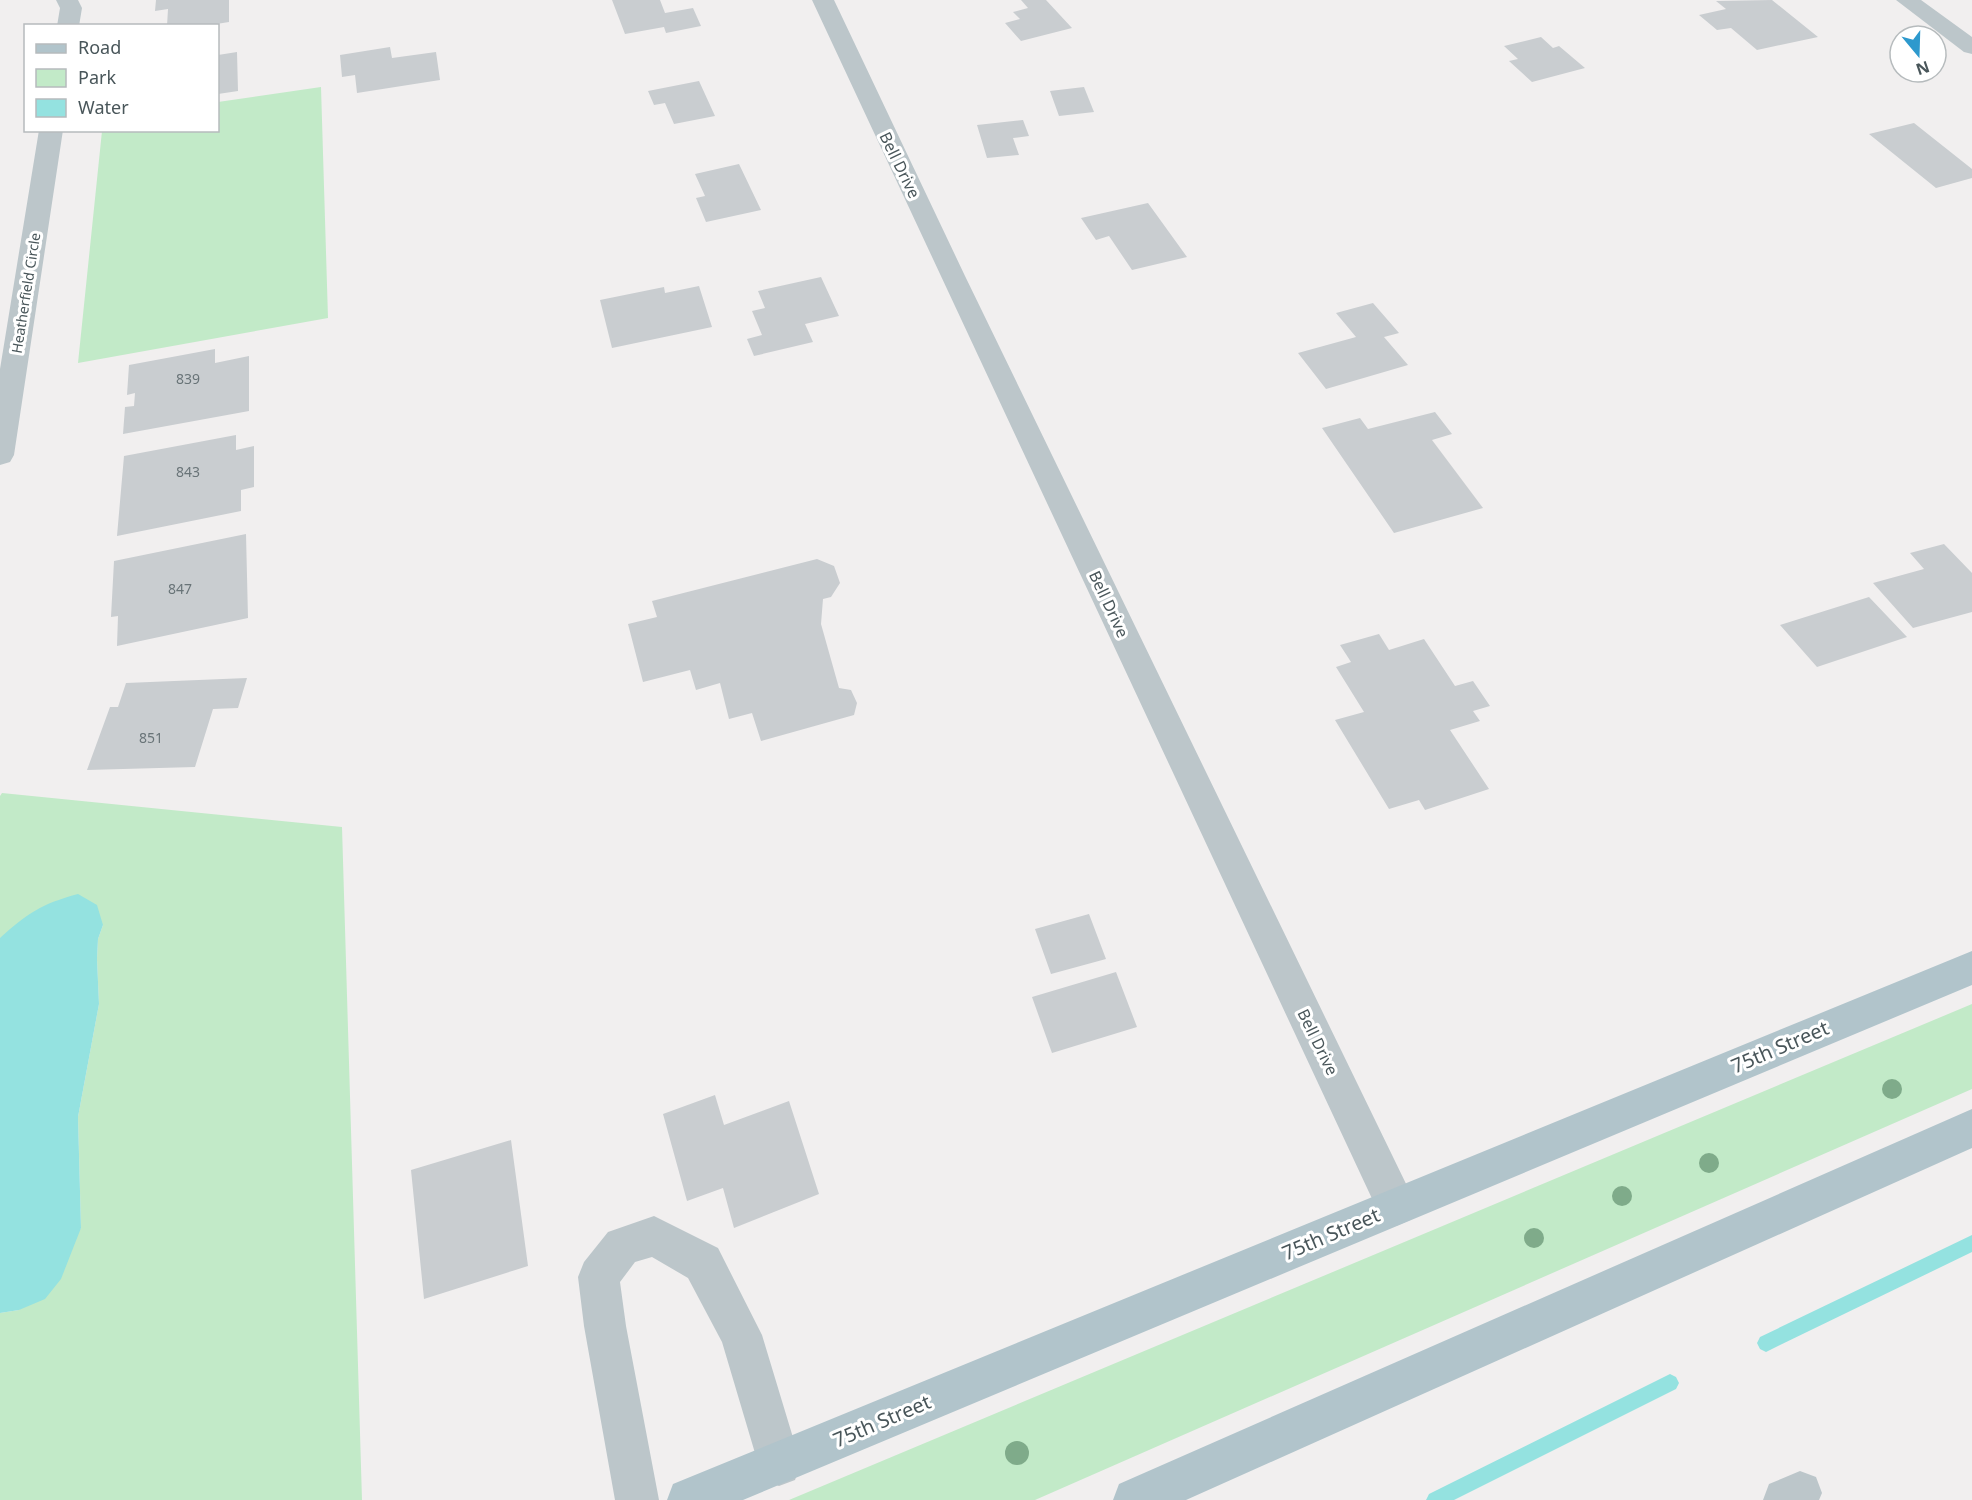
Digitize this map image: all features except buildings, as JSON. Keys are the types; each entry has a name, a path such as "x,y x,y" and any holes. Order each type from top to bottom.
{"main road":[{"name":"75th Street","path":"689,1500 1972,968"},
{"path":"1135,1500 1972,1128"}],"street":[{"path":"67,0 71,8 68,24"},
{"name":"Bell Drive","path":"823,0 952,276 1396,1206"},
{"path":"1907,0 1972,47"},
{"name":"Heatherfield Circle","path":"0,455 51,132"},
{"path":"637,1500 605,1326 599,1277 622,1246 654,1236 703,1263 741,1335 779,1464"}],"green space":[{"path":"321,87 328,318 78,363 102,132 219,132 219,102"},
{"path":"2,793 342,827 362,1500 0,1500 0,1313 19,1310 81,1228 78,1117 99,1004 98,939 103,925 0,938 0,796"},
{"path":"1972,1004 1972,1089 1035,1500 789,1500"}],"water":[{"path":"78,894 97,905 103,925 98,939 99,1004 78,1117 81,1228 61,1279 45,1299 19,1310 0,1313 0,938 36,910"}],"waterway":[{"path":"1766,1343 1972,1243"},
{"path":"1435,1500 1670,1383"}]}
